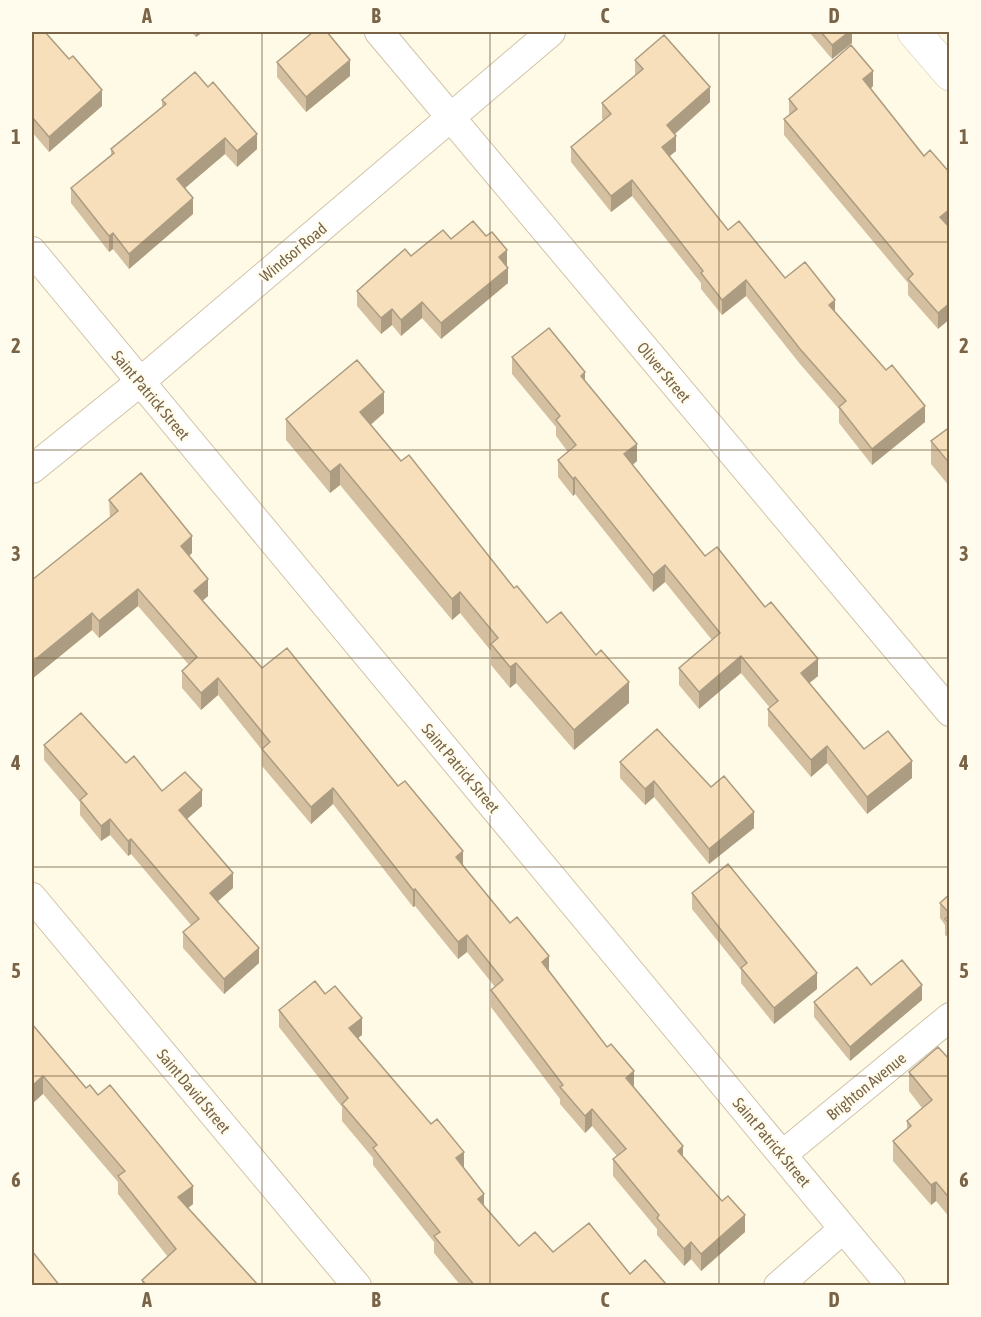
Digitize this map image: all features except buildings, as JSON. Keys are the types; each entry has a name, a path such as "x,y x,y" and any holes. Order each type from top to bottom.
{"street":[{"name":"Oliver Street","path":"380,32 950,712"},
{"name":"Windsor Road","path":"32,469 140,382 551,32"},
{"path":"915,32 950,74"},
{"name":"Saint Patrick Street","path":"32,251 891,1286"},
{"name":"Saint David Street","path":"32,897 357,1286"},
{"name":"Brighton Avenue","path":"782,1155 950,1017"},
{"path":"778,1286 843,1228"}]}
